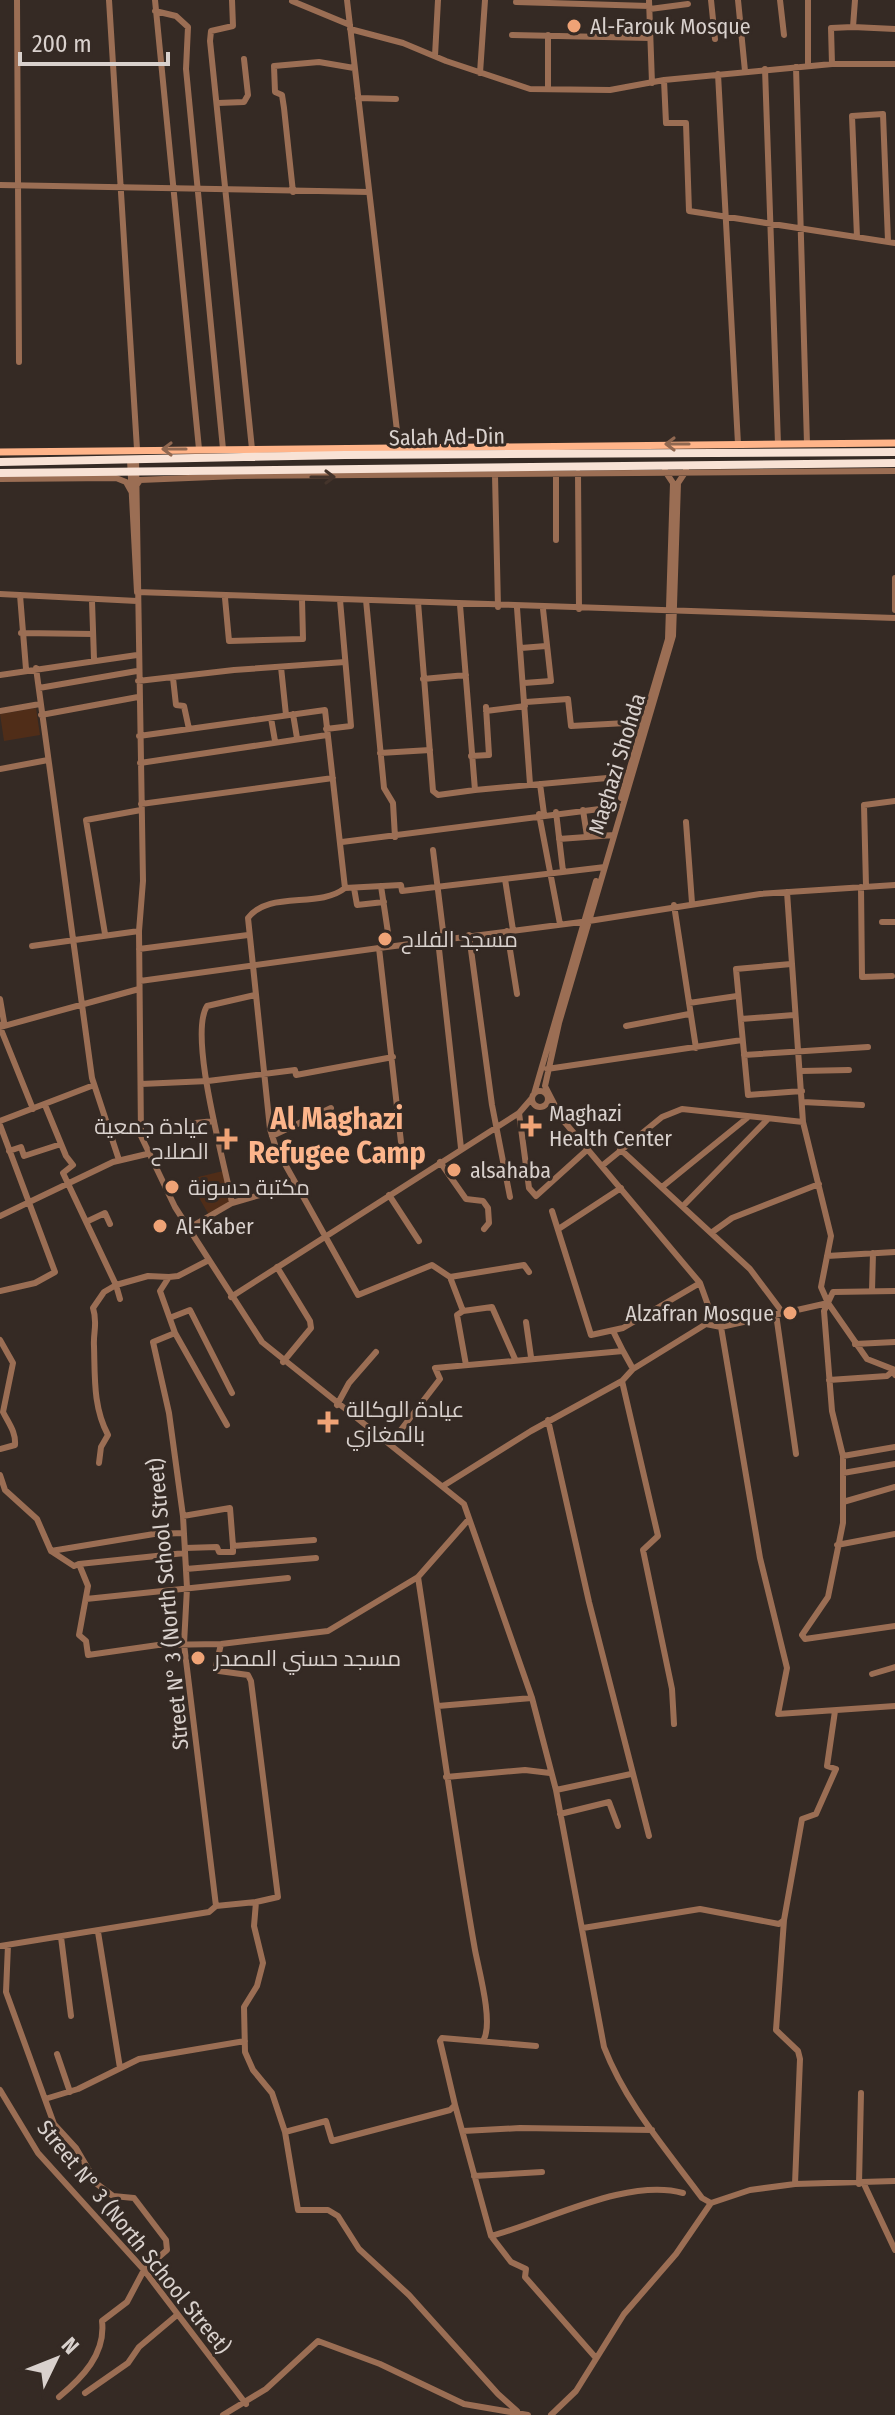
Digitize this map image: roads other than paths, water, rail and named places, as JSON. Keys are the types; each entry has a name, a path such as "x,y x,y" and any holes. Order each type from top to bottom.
{"highway":[{"path":"465,446 472,456"},
{"path":"288,449 297,458"},
{"name":"Salah Ad-Din","path":"2,476 133,465 297,458 895,452"},
{"path":"664,468 665,454"},
{"path":"553,456 553,470"},
{"name":"Salah Ad-Din","path":"0,462 553,470 895,463"}],"main road":[{"path":"0,452 895,443"}],"street":[{"path":"17,0 19,362"},
{"path":"109,0 137,449"},
{"path":"155,0 199,449"},
{"path":"232,0 233,26 211,31 252,449"},
{"path":"291,0 350,27 530,89 610,90 664,80 808,65 895,64"},
{"path":"347,0 399,448"},
{"path":"435,56 438,0"},
{"path":"480,73 485,0"},
{"path":"711,0 715,39"},
{"path":"738,0 745,71"},
{"path":"780,0 784,35"},
{"path":"808,0 808,65"},
{"path":"853,27 855,0"},
{"path":"516,2 688,4"},
{"path":"649,5 652,83"},
{"path":"155,11 176,16 188,27 186,69 223,449"},
{"path":"832,64 831,28 895,29"},
{"path":"512,35 650,38"},
{"path":"548,35 548,89"},
{"path":"218,103 244,102 248,95 244,59"},
{"path":"293,192 282,95 275,92 274,66 319,62 354,68"},
{"path":"796,67 807,444"},
{"path":"765,69 778,444"},
{"path":"718,74 738,444"},
{"path":"664,80 666,123 686,123 689,211 726,219 892,242 883,114 852,116 857,237"},
{"path":"358,98 396,99"},
{"path":"0,185 122,190 173,186 199,191 369,192"},
{"path":"133,465 141,807 141,1136 147,1154 189,1228 262,1342 283,1362 464,1504 532,1698 556,1790 604,2047 620,2087 702,2198 711,2203"},
{"path":"134,488 140,480 172,477 495,475 553,470 578,473 664,468 686,471 895,471"},
{"name":"Maghazi Shohda","path":"533,1096 546,1065 673,636 673,483 664,468"},
{"path":"553,470 556,540"},
{"name":"Maghazi Shohda","path":"672,611 678,483 686,471"},
{"path":"578,473 579,609"},
{"path":"495,475 498,607"},
{"path":"2,476 116,478 134,488"},
{"path":"895,578 895,610"},
{"path":"137,592 543,609 895,618"},
{"path":"0,594 137,601"},
{"path":"20,595 26,669"},
{"path":"225,598 229,641 303,639 302,599"},
{"path":"140,763 297,738 351,726 340,600"},
{"path":"366,600 384,788 393,803 395,837"},
{"path":"92,601 94,659"},
{"path":"418,602 433,791 438,795 630,775"},
{"path":"460,605 475,790"},
{"path":"517,608 530,784"},
{"path":"524,683 551,681 543,609"},
{"path":"21,633 93,634"},
{"path":"521,648 546,646"},
{"path":"0,675 137,655"},
{"path":"138,681 345,662"},
{"path":"281,667 289,715 297,738"},
{"path":"36,668 94,1085 119,1160"},
{"path":"39,688 137,671"},
{"path":"423,679 466,675"},
{"path":"173,678 176,705 184,706 189,729"},
{"path":"41,715 138,697"},
{"path":"471,756 489,755 486,709 568,699 571,726 646,722"},
{"path":"0,711 40,704"},
{"path":"139,736 325,710 345,888"},
{"path":"271,718 275,741"},
{"path":"380,753 430,750"},
{"path":"0,769 48,760"},
{"path":"105,934 86,820 141,807 333,778"},
{"path":"540,784 541,814 560,924"},
{"path":"892,976 862,977 864,805 895,801"},
{"path":"342,842 621,806"},
{"path":"583,810 587,836"},
{"path":"556,812 563,871"},
{"path":"686,822 692,903"},
{"path":"559,839 612,835"},
{"path":"433,850 461,1148"},
{"path":"463,1311 450,1277 432,1265 358,1295 325,1237 272,1136 248,918 258,909 339,893 345,888 401,885 402,891 603,867"},
{"path":"505,879 517,994"},
{"path":"140,981 469,935 586,922 674,905 787,892 895,885"},
{"path":"381,886 390,946"},
{"path":"354,888 357,905 384,902"},
{"path":"787,892 803,1122 831,1236 821,1287 828,1303 867,1359 894,1372"},
{"path":"674,905 696,1048"},
{"path":"882,922 895,922"},
{"path":"32,946 139,931"},
{"path":"139,949 248,935"},
{"path":"469,935 492,1105 510,1197"},
{"path":"379,948 401,1142"},
{"path":"791,964 736,969 737,996 748,1095 802,1091"},
{"path":"0,1027 139,989"},
{"path":"232,1203 214,1121 201,1015 207,1006 255,995"},
{"path":"689,1003 737,996"},
{"path":"0,999 4,1022 0,1027"},
{"path":"626,1026 689,1014"},
{"path":"741,1019 794,1015"},
{"path":"0,1027 33,1109"},
{"path":"231,1297 498,1125 521,1111 540,1106 547,1096 546,1065 742,1040"},
{"path":"744,1055 868,1047"},
{"path":"141,1084 208,1081 295,1070 296,1075 393,1057"},
{"path":"801,1071 849,1070"},
{"path":"0,1291 35,1283 55,1272 0,1123 94,1085"},
{"path":"588,1149 536,1196 529,1188 521,1111 533,1096 543,1092 547,1096 562,1119 603,1165 700,1283 709,1308 706,1324"},
{"path":"533,1096 540,1106 562,1119"},
{"path":"803,1102 862,1105"},
{"path":"45,1105 73,1165 80,1167 85,1174"},
{"path":"272,1136 331,1108"},
{"path":"603,1165 662,1117 682,1109 803,1122"},
{"path":"662,1187 747,1118"},
{"path":"683,1206 767,1120"},
{"path":"186,1124 214,1121"},
{"path":"9,1151 21,1147 24,1156 61,1144"},
{"path":"620,1149 750,1269 780,1314 796,1454"},
{"path":"0,1216 85,1174 119,1160 147,1154"},
{"path":"440,1162 466,1199 483,1201 488,1208 489,1223 484,1229"},
{"path":"73,1165 63,1173 88,1221 120,1299"},
{"path":"711,1233 732,1218 819,1184"},
{"path":"560,1228 621,1188"},
{"path":"189,1228 232,1203 263,1194 302,1194"},
{"path":"389,1195 419,1241"},
{"path":"552,1211 560,1228 591,1335 613,1331 700,1283"},
{"path":"88,1221 105,1213 110,1224"},
{"path":"827,1256 895,1252"},
{"path":"872,1291 873,1253"},
{"path":"99,1463 101,1447 108,1435 101,1422 93,1378 98,1322 93,1308 104,1292 116,1285 148,1276 178,1276 209,1260"},
{"path":"450,1277 524,1265 529,1272"},
{"path":"277,1267 310,1321 311,1328 283,1362"},
{"path":"169,1277 160,1291 172,1317 175,1333 227,1425"},
{"path":"895,1291 833,1292 824,1311 829,1380 843,1456 843,1502 828,1597 802,1635 805,1639 895,1626"},
{"path":"443,1486 548,1420 622,1381 633,1369 706,1324 721,1327 828,1303"},
{"path":"466,1365 457,1315 463,1311 492,1307 515,1359"},
{"path":"172,1317 190,1310 232,1393"},
{"path":"526,1322 531,1357"},
{"path":"721,1327 760,1558 787,1668 778,1714 895,1706"},
{"path":"613,1331 633,1369"},
{"name":"Street N° 3 (North School Street)","path":"175,1333 153,1342 169,1413 183,1516 187,1588 184,1644 216,1906"},
{"path":"0,1340 13,1363 3,1412 14,1430 15,1440 15,1445 0,1449"},
{"path":"855,1344 895,1342"},
{"path":"390,1444 440,1379 433,1368 623,1351"},
{"path":"337,1405 356,1374 376,1352"},
{"path":"829,1380 887,1376 894,1372"},
{"path":"622,1381 658,1536 643,1550 672,1689 674,1724"},
{"path":"548,1420 631,1774 649,1836"},
{"path":"843,1456 895,1447"},
{"path":"843,1473 895,1464"},
{"path":"0,1475 5,1490 37,1519 51,1551 74,1566 217,1547 219,1552 233,1552 230,1508 183,1516"},
{"path":"843,1502 895,1487"},
{"path":"79,1564 87,1576 79,1635 86,1641 88,1655 184,1644 221,1644 328,1631 418,1577 470,1519"},
{"path":"51,1551 154,1534 184,1533"},
{"path":"837,1545 895,1534"},
{"path":"233,1546 314,1540"},
{"path":"186,1569 316,1558"},
{"path":"418,1577 446,1777 483,1991 488,2031 484,2039"},
{"path":"86,1599 288,1578"},
{"path":"59,2397 92,2363 101,2339 102,2321 127,2302 144,2270 167,2250 166,2240 134,2198 113,2196 97,2184 76,2148 54,2124 3,1993 4,1945 98,1932 209,1912 216,1906 278,1897 248,1675 219,1671 216,1666 221,1644"},
{"path":"872,1674 895,1667"},
{"path":"438,1706 532,1698"},
{"path":"795,2184 800,2059 798,2051 779,2037 776,2030 784,1920 795,1877 802,1819 816,1814 836,1769 827,1766 835,1711"},
{"path":"446,1777 525,1770 550,1773"},
{"path":"556,1790 631,1774"},
{"path":"560,1814 609,1802 618,1826"},
{"path":"256,1902 254,1926 263,1963 257,1986 244,2007 247,2060 272,2093 285,2132 298,2210 328,2210 338,2216 359,2249 409,2295 517,2411"},
{"path":"583,1928 700,1909 779,1924 784,1920"},
{"path":"98,1932 120,2068"},
{"path":"61,1937 71,2016"},
{"path":"536,2046 484,2039 442,2038 440,2041 491,2236 511,2262 526,2269 525,2277 596,2358"},
{"path":"45,2099 70,2092 156,2055 174,2056 245,2041"},
{"path":"57,2054 70,2092"},
{"name":"Street N° 3 (North School Street)","path":"0,2090 38,2153 144,2270 246,2404"},
{"path":"861,2093 861,2184 895,2250"},
{"path":"285,2132 326,2121 332,2141 450,2110 455,2105"},
{"path":"463,2131 520,2128 652,2130"},
{"path":"474,2176 542,2172"},
{"path":"551,2415 576,2391 624,2314 676,2254 711,2203 750,2190 795,2184 895,2181"},
{"path":"491,2236 623,2193 667,2189 683,2193"},
{"path":"85,2393 128,2363 139,2347 177,2315"},
{"path":"223,2415 246,2404 318,2341 380,2364 464,2404 528,2415"}],"place":[{"name":"Al-Farouk Mosque","path":"574,26"},
{"name":"مسجد الفلاح","path":"385,939"},
{"name":"Maghazi Health Center","path":"531,1126"},
{"name":"عيادة جمعية الصلاح","path":"227,1139"},
{"name":"alsahaba","path":"454,1170"},
{"name":"مكتبة حسونة","path":"172,1187"},
{"name":"Al-Kaber","path":"160,1226"},
{"name":"Alzafran Mosque","path":"790,1313"},
{"name":"عيادة الوكالة بالمغازي","path":"328,1422"},
{"name":"مسجد حسني المصدر","path":"198,1658"}],"district":[{"name":"Al Maghazi Refugee Camp","path":"337,1136"}]}
